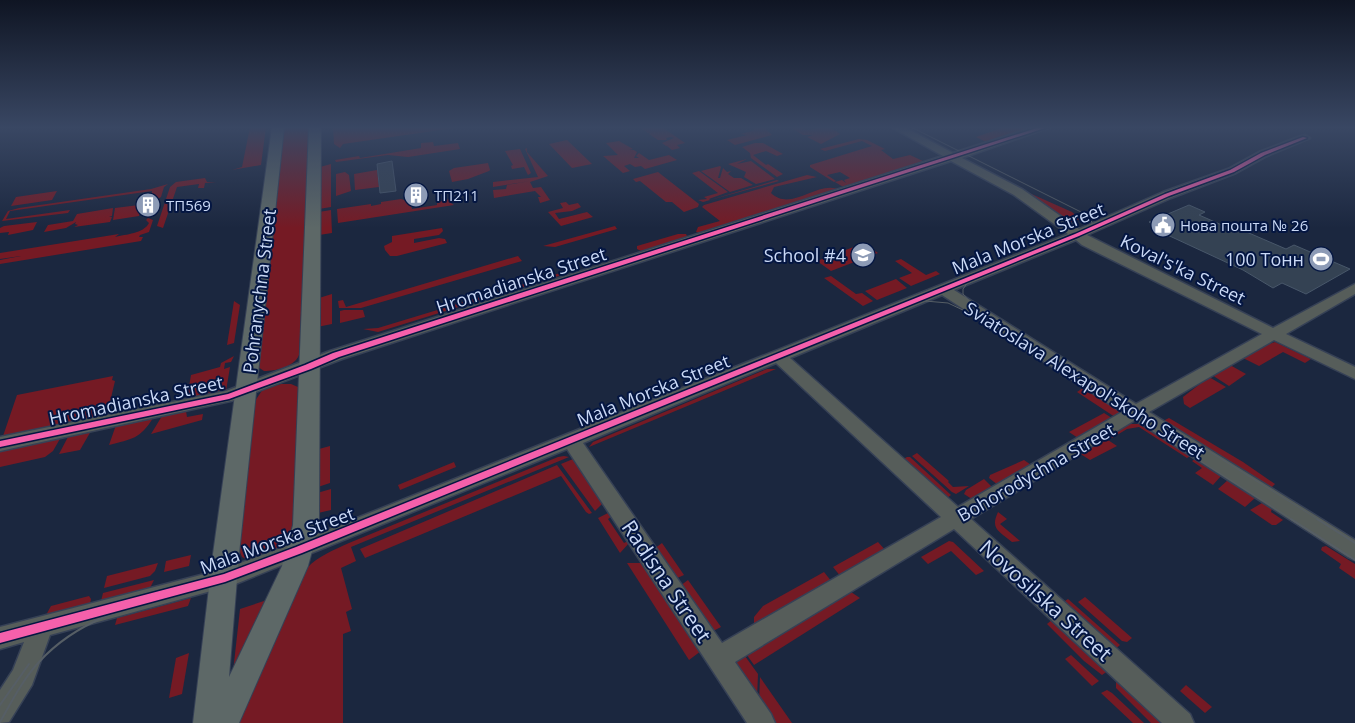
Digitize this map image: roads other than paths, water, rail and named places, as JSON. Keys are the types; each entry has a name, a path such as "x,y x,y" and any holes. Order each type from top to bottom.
{"main road":[{"name":"Pohranychna Street","path":"210,723 226,554 274,161"},
{"path":"223,723 295,566 306,525 308,367 315,161"}],"street":[{"name":"Hromadianska Street","path":"0,444 221,398 308,367 336,354 942,161"},
{"name":"Koval's'ka Street","path":"961,161 1030,200 1093,245 1355,374"},
{"name":"Mala Morska Street","path":"0,638 225,578 299,550 1077,235 1167,195 1232,171 1251,161"},
{"name":"Bohorodychna Street","path":"719,658 1136,413 1355,288"},
{"name":"Sviatoslava Alexapol'skoho Street","path":"942,290 1355,551"},
{"name":"Novosilska Street","path":"778,356 1181,723"},
{"name":"Radisna Street","path":"571,440 762,723"},
{"path":"0,713 23,677 41,628"}],"tram line":[{"path":"381,520 1080,235 1092,228 1092,222 1083,213 978,161"},
{"path":"969,281 963,289 963,294 970,302 1319,520"},
{"path":"925,301 948,303 967,312 1293,520"},
{"path":"0,722 18,691 39,662 59,643 81,629 129,608 206,587 270,566 384,519"},
{"path":"1291,519 1355,560"},
{"path":"1317,519 1355,543"},
{"path":"0,705 29,664"}],"place":[{"name":"ТП211","path":"416,195"},
{"name":"ТП569","path":"148,205"},
{"name":"Нова пошта № 26","path":"1163,225"},
{"name":"School #4","path":"863,255"},
{"name":"100 Тонн","path":"1321,259"}]}
